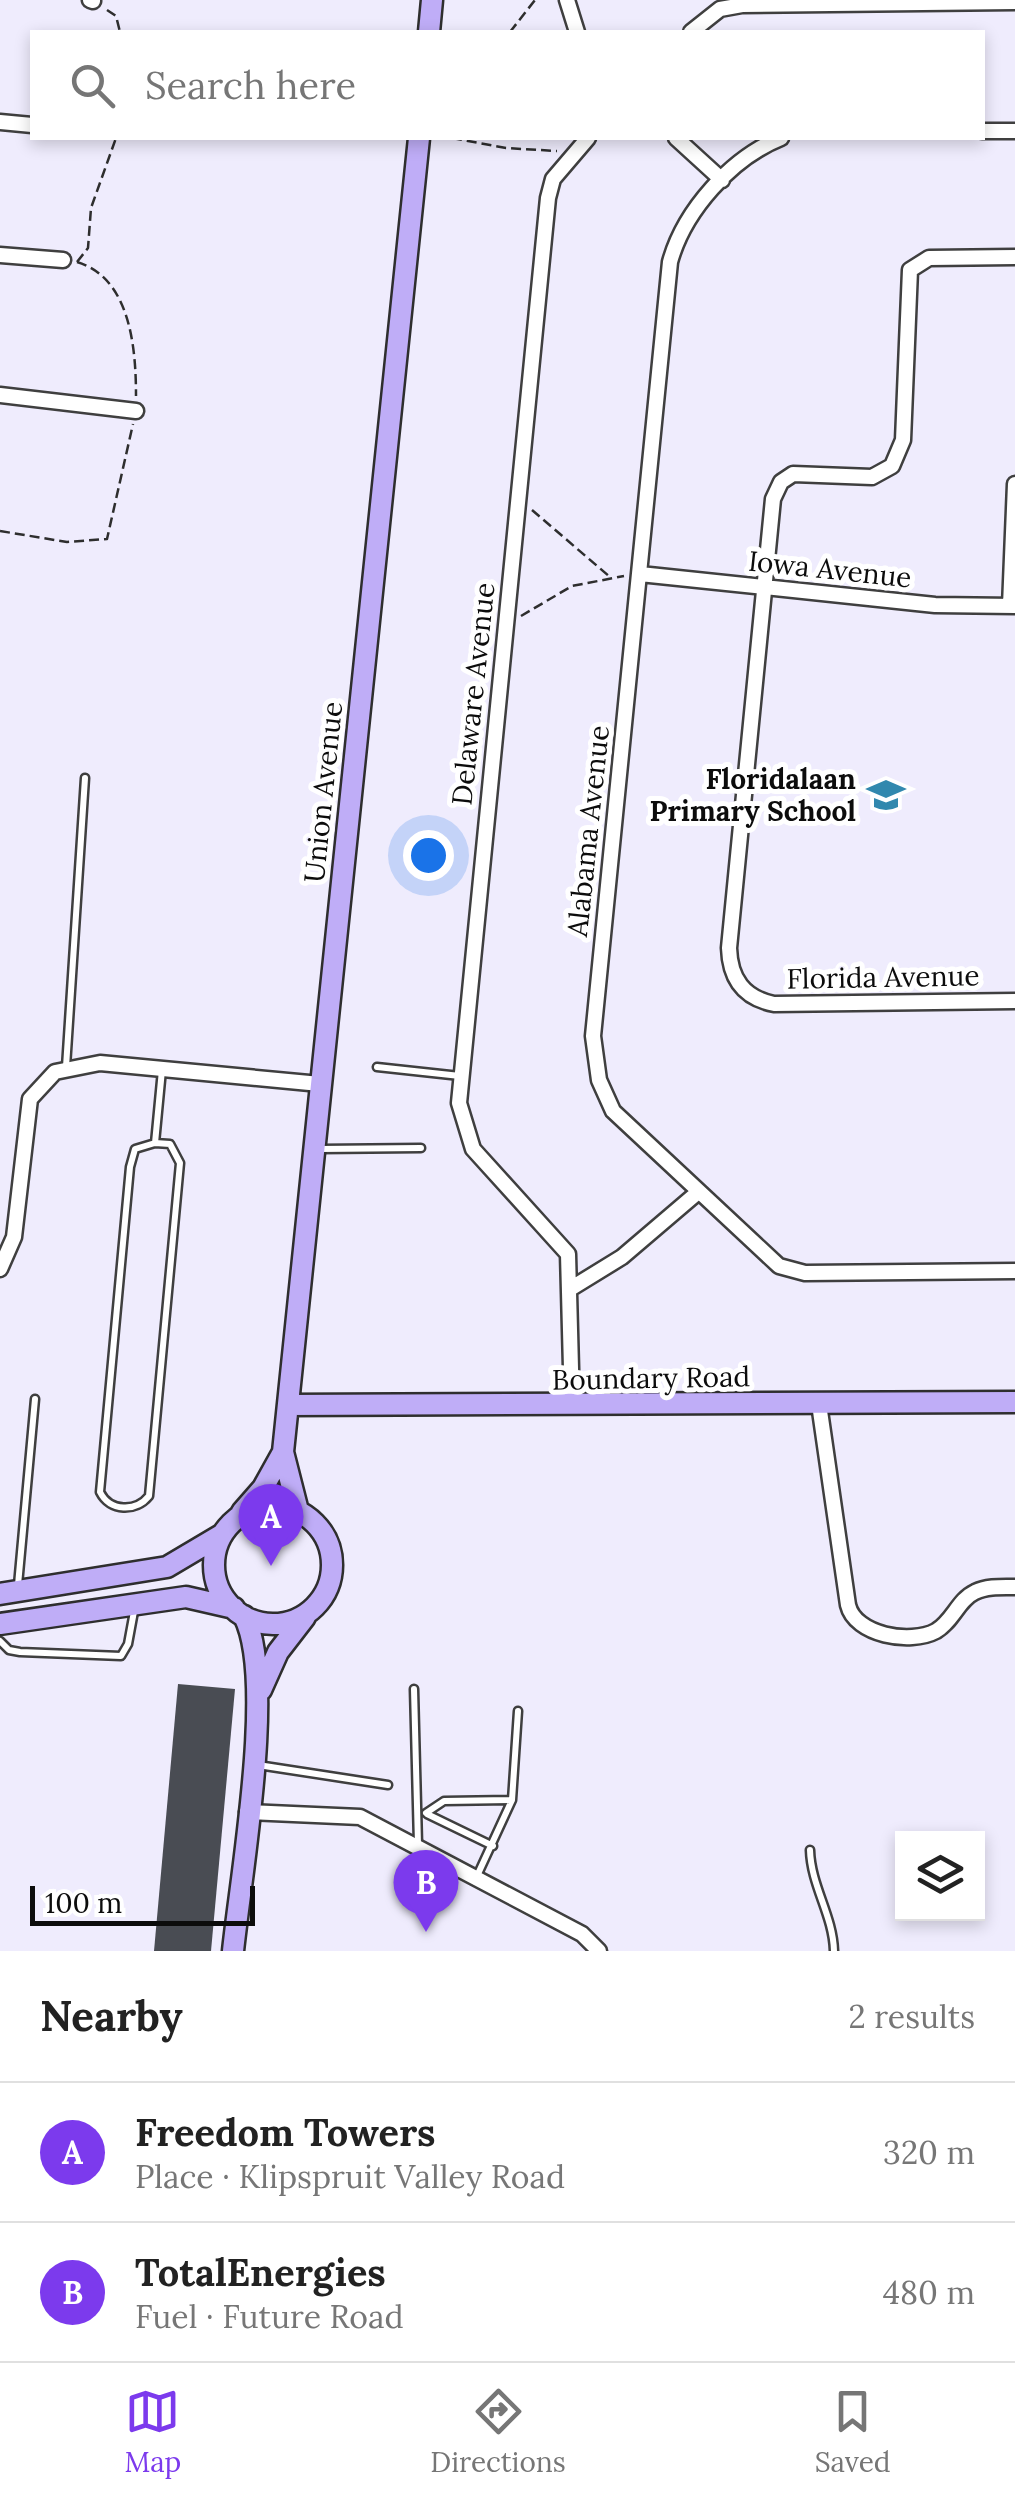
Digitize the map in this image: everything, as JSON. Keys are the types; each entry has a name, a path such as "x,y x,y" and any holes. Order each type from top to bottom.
{"street":[{"path":"427,30 429,0"},
{"path":"568,0 576,30"},
{"path":"695,30 720,10 742,4 1015,2"},
{"path":"0,122 30,125"},
{"path":"985,131 1015,131"},
{"name":"Union Avenue","path":"298,1510 283,1452 419,140"},
{"name":"Delaware Avenue","path":"572,1406 571,1263 564,1246 484,1163 466,1136 459,1104 548,198 554,178 586,140"},
{"path":"678,140 722,180"},
{"name":"Alabama Avenue","path":"777,140 744,159 722,180 682,228 670,262 593,1050 613,1111 774,1264 793,1271 1015,1271"},
{"path":"0,254 70,261"},
{"name":"Florida Avenue","path":"1015,256 929,258 910,270 904,429 897,458 880,475 801,473 782,482 774,499 729,948 735,979 750,996 774,1004 1015,1000"},
{"path":"0,395 136,411"},
{"path":"1012,606 1015,484"},
{"name":"Iowa Avenue","path":"640,574 935,605 1012,606"},
{"path":"0,1269 14,1237 30,1099 46,1079 66,1068 100,1062 320,1084"},
{"path":"570,1288 622,1257 696,1193"},
{"name":"Boundary Road","path":"288,1406 1015,1402"},
{"path":"819,1404 820,1435 855,1622 868,1630 926,1635 942,1627 974,1592 1015,1587"},
{"name":"Union Avenue","path":"230,1525 263,1488 283,1452"},
{"path":"8,1593 167,1568 230,1525 266,1506 298,1510 326,1539 332,1558 322,1598 278,1652 258,1697"},
{"path":"230,1525 214,1564 223,1596 239,1612 257,1650 258,1697 233,1951"},
{"path":"0,1624 186,1597 277,1624 308,1612"},
{"path":"247,1812 351,1815 418,1844 582,1934 599,1951"}],"lane":[{"path":"66,1068 85,778"},
{"path":"377,1068 461,1076"},
{"path":"156,1143 162,1070"},
{"path":"156,1143 170,1144 180,1163 148,1496 144,1502 120,1508 109,1504 100,1492 130,1167 136,1149 156,1143"},
{"path":"314,1148 422,1148"},
{"path":"8,1593 34,1399"},
{"path":"0,1640 8,1650 20,1652 121,1656 128,1644 136,1602"},
{"path":"414,1690 418,1844"},
{"path":"476,1877 512,1800 518,1712"},
{"path":"252,1764 388,1784"},
{"path":"426,1814 444,1801 512,1800"},
{"path":"417,1809 493,1846"},
{"path":"810,1850 815,1881 831,1919 834,1951"}],"path":[{"path":"92,0 116,16 120,30"},
{"path":"512,30 535,0"},
{"path":"70,261 88,248 91,208 115,140"},
{"path":"463,140 506,148 574,152"},
{"path":"0,532 68,542 107,539 136,411 131,327 115,292 90,268 70,261"},
{"path":"518,498 611,578"},
{"path":"504,629 572,586 640,574"}],"building":[{"path":"178,1684 235,1689 211,1951 154,1951"}],"place":[{"name":"Floridalaan Primary School","path":"886,795"},
{"name":"Freedom Towers","path":"271,1566"},
{"name":"TotalEnergies","path":"426,1932"}]}
